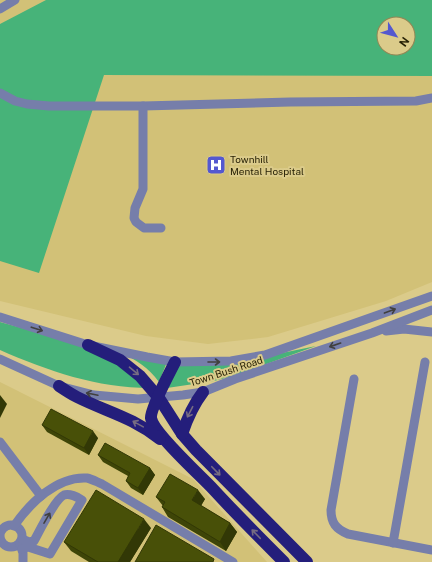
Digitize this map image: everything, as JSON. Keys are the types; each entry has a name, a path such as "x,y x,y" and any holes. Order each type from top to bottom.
{"highway":[{"path":"88,345 127,365 140,376 159,398 182,434 225,480 308,562"},
{"path":"175,362 153,408 151,417 156,428 181,456 284,562"},
{"path":"59,386 75,397 114,412 143,426 181,456"},
{"path":"182,434 187,417 203,392"}],"street":[{"path":"0,9 15,0"},
{"path":"0,93 15,101 27,104 49,106 143,106 290,102 416,101 432,98"},
{"path":"143,106 143,189 135,208 134,218 139,225 144,228 161,228"},
{"name":"Town Bush Road","path":"0,317 88,345 175,362 231,362 265,355 432,296"},
{"name":"Town Bush Road","path":"1,359 59,386 94,395 138,399 159,398 203,392 235,379 372,333 432,310"},
{"path":"372,333 404,329 432,332"},
{"path":"393,543 425,362"},
{"path":"354,379 331,510 334,525 338,529 348,534 432,550"},
{"path":"0,442 41,496"},
{"path":"14,526 26,510 41,496 62,482 78,478 89,478 109,488 233,562"},
{"path":"21,543 28,547 50,554 82,500 70,495 65,495 60,498 34,541 21,543 14,547 8,546 2,542 0,536 5,527 14,526 20,531 21,543 23,562"}],"shaded area":[{"name":"Townhill Mental Hospital","path":"0,0 432,0 432,282 386,301 268,337 208,344 146,336 0,301"},
{"path":"0,382 193,479 267,562 0,562"}],"green space":[{"path":"46,0 432,0 432,76 104,75 39,273 0,261 0,24"},
{"path":"0,322 51,336 111,356 150,388 92,382 36,365 0,350"},
{"path":"316,346 236,375 214,381 167,388 177,366 282,353"},
{"path":"121,352 167,362 159,382 146,368"}],"building":[{"path":"51,409 93,431 84,448 42,425"},
{"path":"105,443 150,468 138,488 126,481 130,473 98,455"},
{"path":"170,474 198,490 192,500 230,523 220,542 162,507 165,502 156,497"},
{"path":"96,490 144,519 118,562 98,562 64,542"},
{"path":"156,525 214,559 213,562 135,562"}],"place":[{"name":"Townhill Mental Hospital","path":"216,165"}]}
